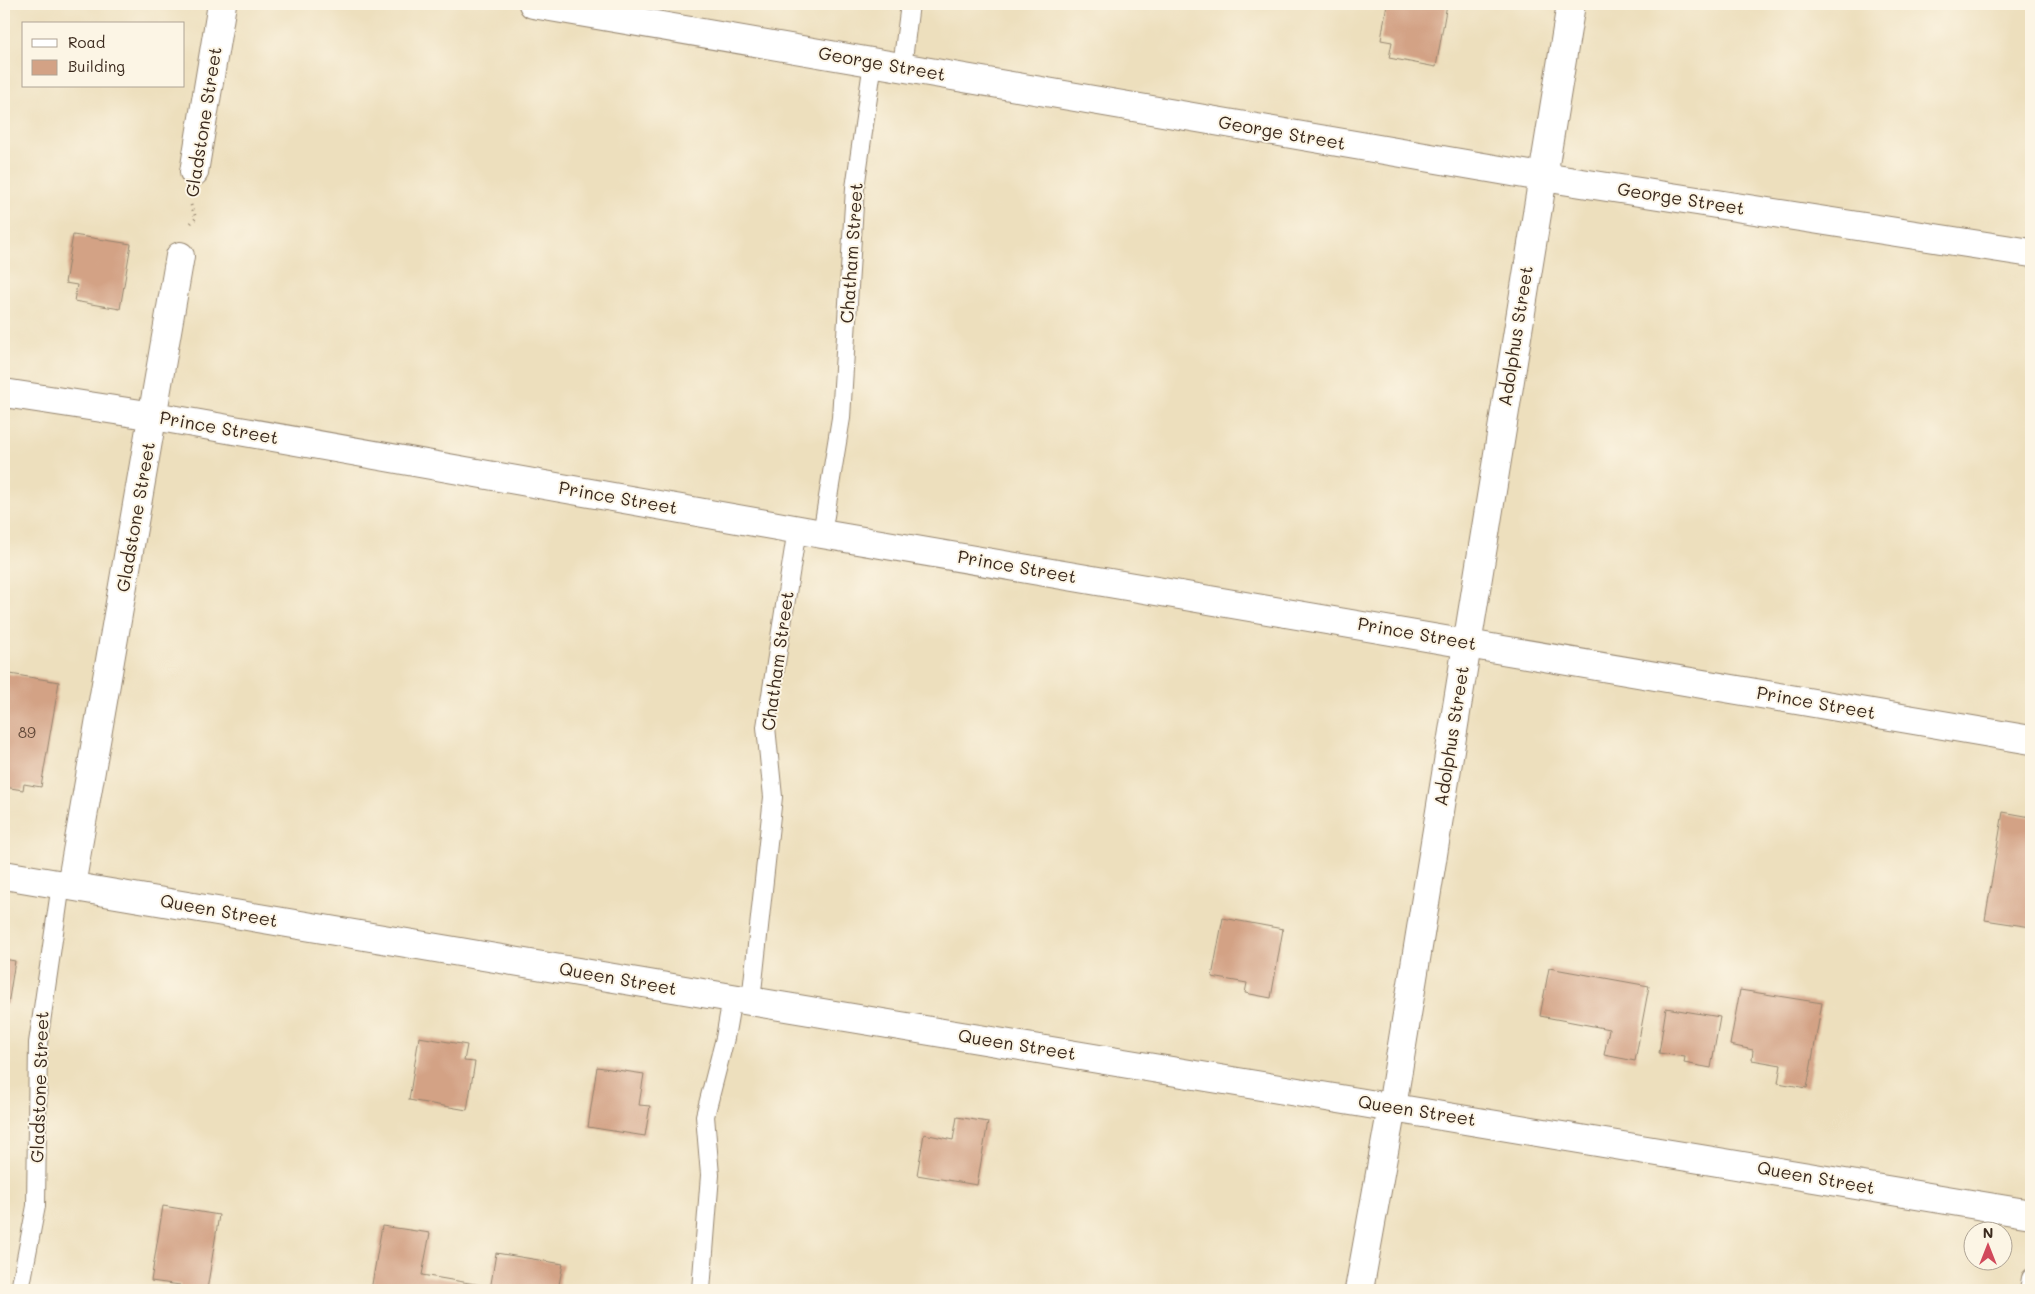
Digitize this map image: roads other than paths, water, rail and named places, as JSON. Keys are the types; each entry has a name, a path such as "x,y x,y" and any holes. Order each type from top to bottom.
{"street":[{"name":"Gladstone Street","path":"194,172 222,4"},
{"name":"George Street","path":"533,4 1542,177 2031,253"},
{"name":"Adolphus Street","path":"1360,1290 1392,1107 1571,4"},
{"name":"Gladstone Street","path":"66,885 154,416 180,256"},
{"name":"Prince Street","path":"4,393 154,416 809,532 2031,740"},
{"name":"Queen Street","path":"4,875 741,1000 2031,1214"}],"lane":[{"path":"902,67 910,4"},
{"name":"Chatham Street","path":"701,1290 710,1175 705,1116 725,1038 741,1000 773,798 766,727 809,532 841,418 855,188 873,62"},
{"name":"Gladstone Street","path":"20,1290 36,1206 38,1043 66,885"},
{"path":"2029,1290 2031,1278"}]}
